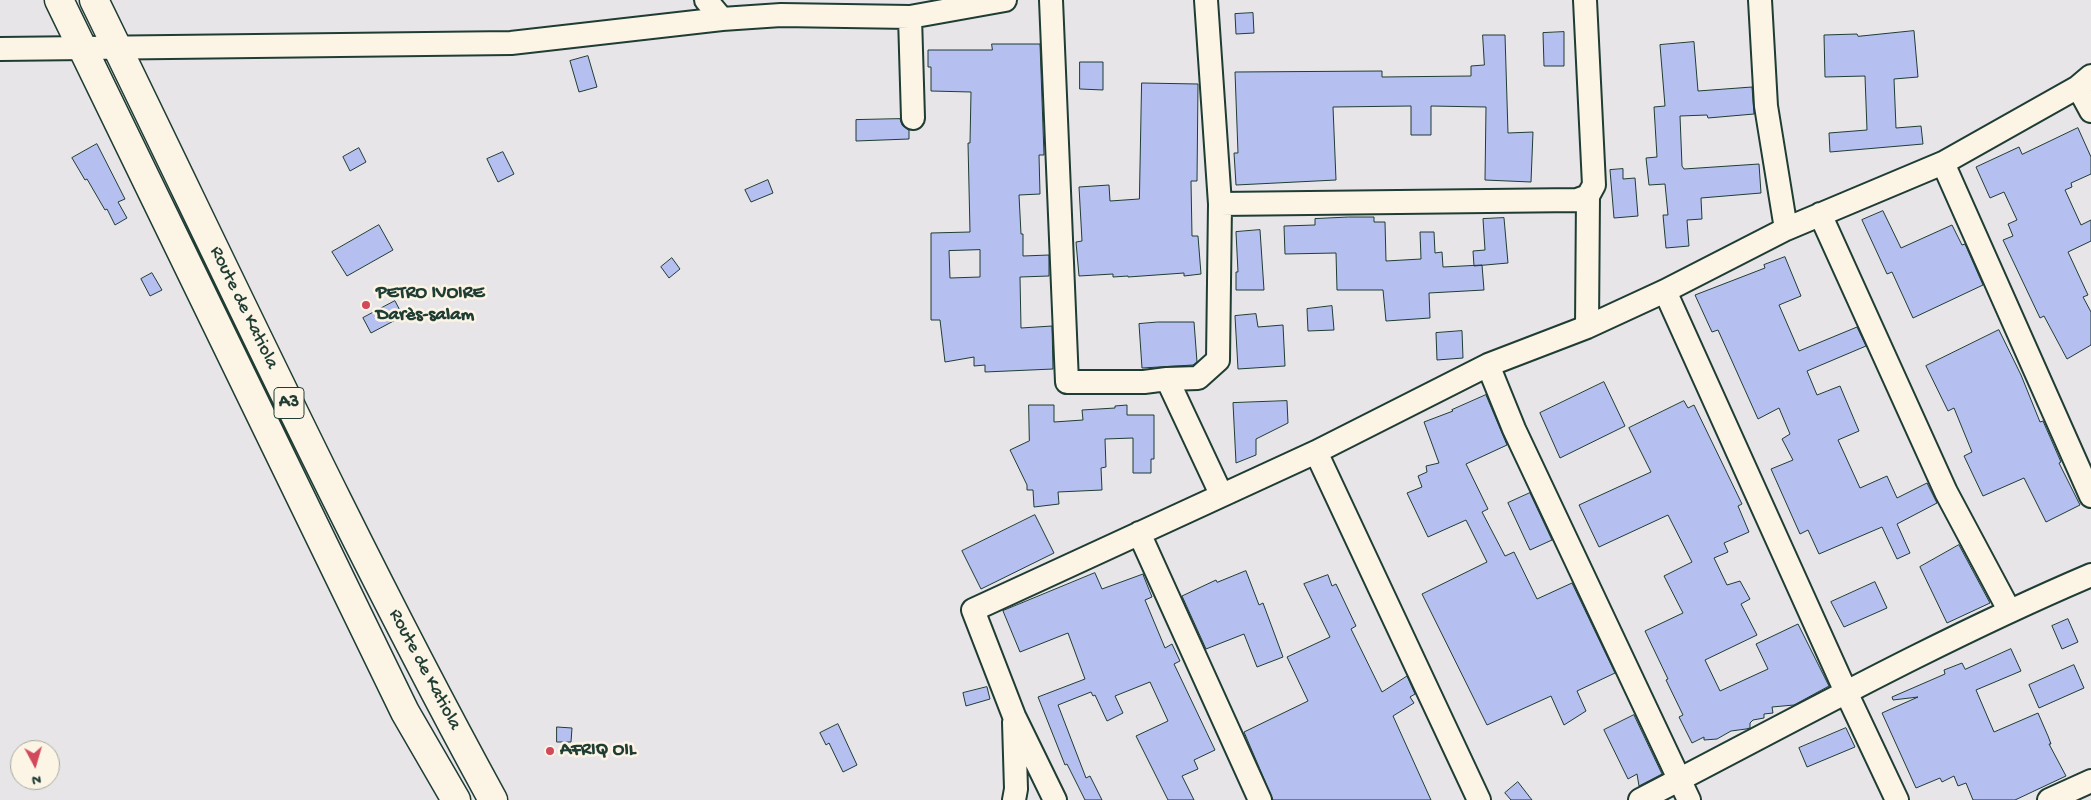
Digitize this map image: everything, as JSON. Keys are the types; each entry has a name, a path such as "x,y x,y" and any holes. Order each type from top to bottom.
{"highway":[{"name":"Route de Katiola","path":"59,0 84,47 406,712 456,800"},
{"name":"Route de Katiola","path":"94,0 306,439 413,652 493,800"}],"street":[{"path":"706,0 722,19"},
{"path":"0,49 512,43 722,19 782,15 876,9 910,17 1004,0"},
{"path":"1051,0 1067,382 1144,382 1198,378 1218,360 1220,204 1206,0"},
{"path":"1585,0 1594,185 1588,196 1587,327"},
{"path":"1760,0 1766,106 1786,229"},
{"path":"910,17 913,118"},
{"path":"1056,800 1014,716 973,610 1316,452 1488,365 1587,327 1665,291 1786,229 1943,163 2084,81 2091,111"},
{"path":"1943,163 2091,496"},
{"path":"1220,204 1577,200 1588,196"},
{"path":"1820,214 1946,492 2009,610"},
{"path":"1665,291 1846,692 1897,800"},
{"path":"1488,365 1514,429 1689,800"},
{"path":"1167,379 1222,494"},
{"path":"1316,452 1479,800"},
{"path":"1139,533 1260,800"},
{"path":"1640,800 1846,692 2009,610 2091,575"},
{"path":"1014,716 1016,789 1014,800"},
{"path":"2049,800 2091,781"}],"building":[{"path":"1253,13 1254,33 1236,34 1235,14"},
{"path":"1914,31 1918,77 1894,79 1896,128 1921,126 1923,144 1830,152 1829,133 1867,130 1865,76 1825,77 1824,35 1857,34 1858,36"},
{"path":"1564,32 1564,66 1544,66 1543,33"},
{"path":"1483,35 1505,35 1508,133 1533,132 1531,182 1485,180 1486,107 1431,106 1431,135 1411,135 1411,106 1333,107 1336,180 1236,185 1234,153 1238,153 1235,72 1382,71 1382,77 1471,76 1471,66 1484,65"},
{"path":"1694,42 1698,91 1752,87 1754,114 1708,118 1707,115 1680,116 1682,166 1684,169 1759,164 1761,193 1701,198 1702,219 1687,220 1689,246 1666,248 1663,215 1668,215 1665,184 1649,185 1646,158 1657,157 1654,107 1665,106 1660,45"},
{"path":"992,44 1040,44 1044,155 1039,155 1040,194 1019,195 1023,256 1049,255 1049,276 1020,277 1021,328 1052,326 1053,369 985,372 985,365 974,366 974,357 945,362 940,320 931,320 931,233 970,232 968,143 970,143 971,92 931,91 931,67 928,67 928,50 992,50","holes":["980,250 980,277 950,278 949,251"]},
{"path":"588,56 597,87 579,92 570,61"},
{"path":"1080,62 1103,62 1103,90 1080,89"},
{"path":"1142,83 1198,84 1197,181 1191,181 1192,236 1198,236 1201,274 1184,276 1184,273 1128,277 1113,277 1113,274 1079,276 1076,242 1082,241 1079,187 1109,185 1110,201 1139,199"},
{"path":"900,119 902,125 909,130 909,139 856,141 856,120"},
{"path":"2078,128 2091,157 2091,174 2071,183 2072,187 2065,190 2081,225 2091,220 2091,241 2068,252 2088,295 2083,297 2091,312 2091,345 2067,359 2044,316 2040,318 2003,240 2013,236 2008,224 2017,220 2004,192 1990,198 1976,167 2019,147 2022,154"},
{"path":"97,144 125,199 118,202 127,218 115,225 107,209 105,210 72,158"},
{"path":"359,148 366,162 350,171 343,157"},
{"path":"503,152 514,174 498,182 487,159"},
{"path":"1623,169 1623,179 1635,178 1638,216 1614,218 1610,170"},
{"path":"768,180 773,193 751,202 745,190"},
{"path":"1883,211 1901,248 1952,225 1962,245 1965,244 1983,285 1913,318 1892,272 1887,274 1862,220"},
{"path":"1374,217 1374,222 1385,222 1386,261 1421,259 1420,232 1434,232 1435,253 1442,252 1443,267 1482,265 1484,290 1429,293 1430,318 1386,321 1383,290 1337,290 1336,253 1285,254 1284,226 1315,225 1315,219"},
{"path":"1504,218 1508,263 1474,266 1473,251 1485,250 1483,219"},
{"path":"379,225 393,250 347,276 332,252"},
{"path":"1260,230 1264,290 1236,290 1236,272 1238,272 1236,232"},
{"path":"1785,257 1801,296 1779,305 1799,351 1857,327 1866,346 1807,371 1817,395 1840,386 1859,431 1838,440 1860,488 1887,476 1897,498 1927,483 1937,503 1897,524 1910,553 1897,559 1882,527 1819,554 1808,530 1800,534 1771,469 1793,460 1782,439 1790,434 1779,408 1758,419 1718,330 1712,332 1695,295 1765,268 1764,265"},
{"path":"672,258 680,269 669,278 661,267"},
{"path":"152,273 162,290 150,296 141,279"},
{"path":"395,301 403,316 371,333 363,318"},
{"path":"1332,306 1334,330 1308,331 1307,309"},
{"path":"1256,314 1258,327 1283,325 1285,366 1238,369 1235,316"},
{"path":"1194,322 1197,362 1193,365 1142,368 1139,324"},
{"path":"1999,330 2021,375 2040,422 2043,421 2061,462 2059,463 2080,505 2046,522 2024,478 1983,496 1964,456 1972,452 1954,408 1948,411 1926,366"},
{"path":"1462,331 1463,358 1437,360 1436,333"},
{"path":"1604,382 1625,426 1560,458 1540,413"},
{"path":"1486,395 1507,445 1466,464 1488,509 1482,512 1505,556 1514,552 1537,599 1572,583 1615,673 1577,691 1586,711 1564,725 1551,696 1487,725 1422,594 1487,562 1466,520 1428,537 1407,493 1422,487 1418,476 1427,472 1426,466 1439,463 1424,422"},
{"path":"1287,401 1288,423 1256,439 1256,455 1236,463 1233,403"},
{"path":"1684,401 1688,408 1694,405 1742,504 1738,506 1749,532 1724,543 1728,552 1714,558 1727,585 1740,581 1750,599 1741,604 1757,635 1705,660 1720,691 1768,669 1756,644 1798,624 1829,686 1794,705 1772,707 1773,713 1764,714 1764,718 1753,720 1750,723 1750,728 1731,731 1717,739 1704,740 1704,737 1692,743 1679,717 1683,715 1666,680 1668,679 1645,631 1683,613 1664,576 1692,562 1668,515 1599,547 1579,505 1651,472 1629,428"},
{"path":"1029,405 1054,405 1054,422 1083,420 1082,410 1115,408 1115,406 1127,405 1127,415 1154,415 1154,459 1151,459 1151,473 1133,473 1133,438 1105,439 1106,467 1101,468 1102,490 1058,492 1059,504 1034,507 1033,490 1027,490 1027,485 1010,450 1029,441"},
{"path":"1530,493 1552,540 1530,550 1508,503"},
{"path":"1035,515 1054,553 981,589 962,551"},
{"path":"1959,545 1990,603 1947,623 1920,567"},
{"path":"1246,571 1259,605 1263,603 1283,657 1257,667 1244,634 1206,649 1182,596 1216,580 1217,582"},
{"path":"1095,573 1102,589 1143,574 1152,597 1145,600 1165,648 1172,644 1180,661 1174,664 1215,750 1194,760 1198,769 1182,776 1194,800 1168,800 1136,736 1168,721 1150,682 1115,696 1123,713 1107,721 1095,695 1093,696 1091,692 1058,705 1086,778 1090,776 1102,800 1085,800 1067,764 1065,765 1038,697 1085,679 1068,633 1020,652 1003,611"},
{"path":"1328,575 1332,586 1336,584 1356,626 1351,629 1382,692 1407,676 1415,694 1410,697 1414,703 1393,716 1431,800 1273,800 1244,732 1308,701 1287,657 1330,637 1304,584"},
{"path":"1875,582 1887,608 1844,627 1831,602"},
{"path":"2068,619 2078,642 2062,649 2052,626"},
{"path":"2011,649 2021,671 1976,690 1994,732 2038,713 2051,744 2049,744 2066,776 2015,800 1973,800 1966,783 1958,786 1954,776 1942,782 1940,778 1916,788 1882,713 1918,697 1893,700 1892,697 1945,674 1944,670 1962,663 1965,669"},
{"path":"2074,665 2084,688 2039,708 2029,685"},
{"path":"987,687 990,699 966,706 963,693"},
{"path":"1634,715 1662,774 1639,786 1637,774 1628,779 1604,730"},
{"path":"838,724 857,765 843,772 829,743 826,745 820,733"},
{"path":"557,727 572,728 571,742 557,742"},
{"path":"1846,728 1855,747 1807,767 1799,748"},
{"path":"1518,782 1532,800 1511,800 1505,793"}],"place":[{"name":"PETRO IVOIRE Darès-salam","path":"366,305"},
{"name":"AFRIQ OIL","path":"550,751"}]}
